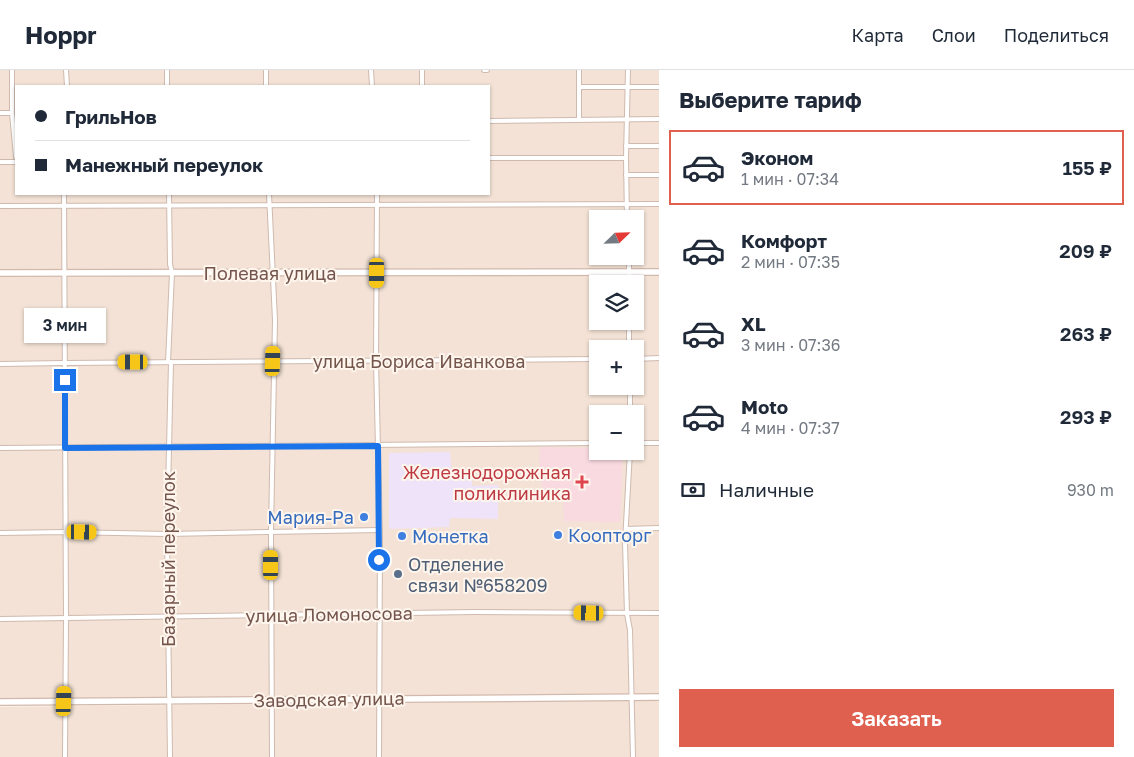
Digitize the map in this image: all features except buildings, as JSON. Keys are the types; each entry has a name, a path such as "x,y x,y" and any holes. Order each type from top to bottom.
{"street":[{"path":"12,70 12,113 15,146"},
{"path":"66,70 67,85"},
{"path":"167,70 167,85"},
{"path":"266,70 266,85"},
{"path":"371,70 372,85"},
{"path":"422,70 422,85"},
{"path":"579,70 579,120"},
{"path":"627,210 628,70"},
{"path":"579,87 659,87"},
{"path":"0,113 12,113"},
{"path":"490,121 659,119"},
{"path":"626,146 659,146"},
{"path":"490,158 626,158"},
{"path":"0,162 15,162"},
{"path":"626,175 659,175"},
{"path":"64,195 65,757"},
{"name":"Базарный переулок","path":"169,195 170,264 172,273 167,534 170,757"},
{"path":"269,195 275,320 271,531 272,757"},
{"path":"377,195 376,361 380,530 378,613 379,757"},
{"path":"0,206 659,204"},
{"path":"629,265 629,272"},
{"name":"Полевая улица","path":"0,274 659,272"},
{"path":"644,359 659,358"},
{"name":"улица Бориса Иванкова","path":"0,364 589,359"},
{"path":"0,448 589,443"},
{"path":"644,443 659,443"},
{"path":"630,460 626,528 627,614 630,630 633,757"},
{"path":"626,528 659,528"},
{"path":"0,533 167,534 380,530"},
{"name":"улица Ломоносова","path":"0,619 475,612 659,613"},
{"name":"Заводская улица","path":"0,702 659,697"}],"shaded area":[{"path":"0,70 659,70 659,269 0,272"},
{"path":"659,274 659,694 0,699 0,277"},
{"name":"Железнодорожная поликлиника","path":"540,447 589,448 589,460 623,460 620,522 564,521 563,496 543,495 542,484 536,475 539,469"},
{"path":"450,452 452,475 472,475 472,486 498,485 498,519 450,518 449,527 389,529 389,453"},
{"path":"659,700 659,757 0,757 0,707"}],"place":[{"name":"Железнодорожная поликлиника","path":"582,482"},
{"name":"Мария-Ра","path":"364,517"},
{"name":"Коопторг","path":"558,535"},
{"name":"Монетка","path":"402,536"},
{"name":"Отделение связи №658209","path":"398,574"}],"route":[{"path":"65,380 65,448 378,446 379,560"}]}
